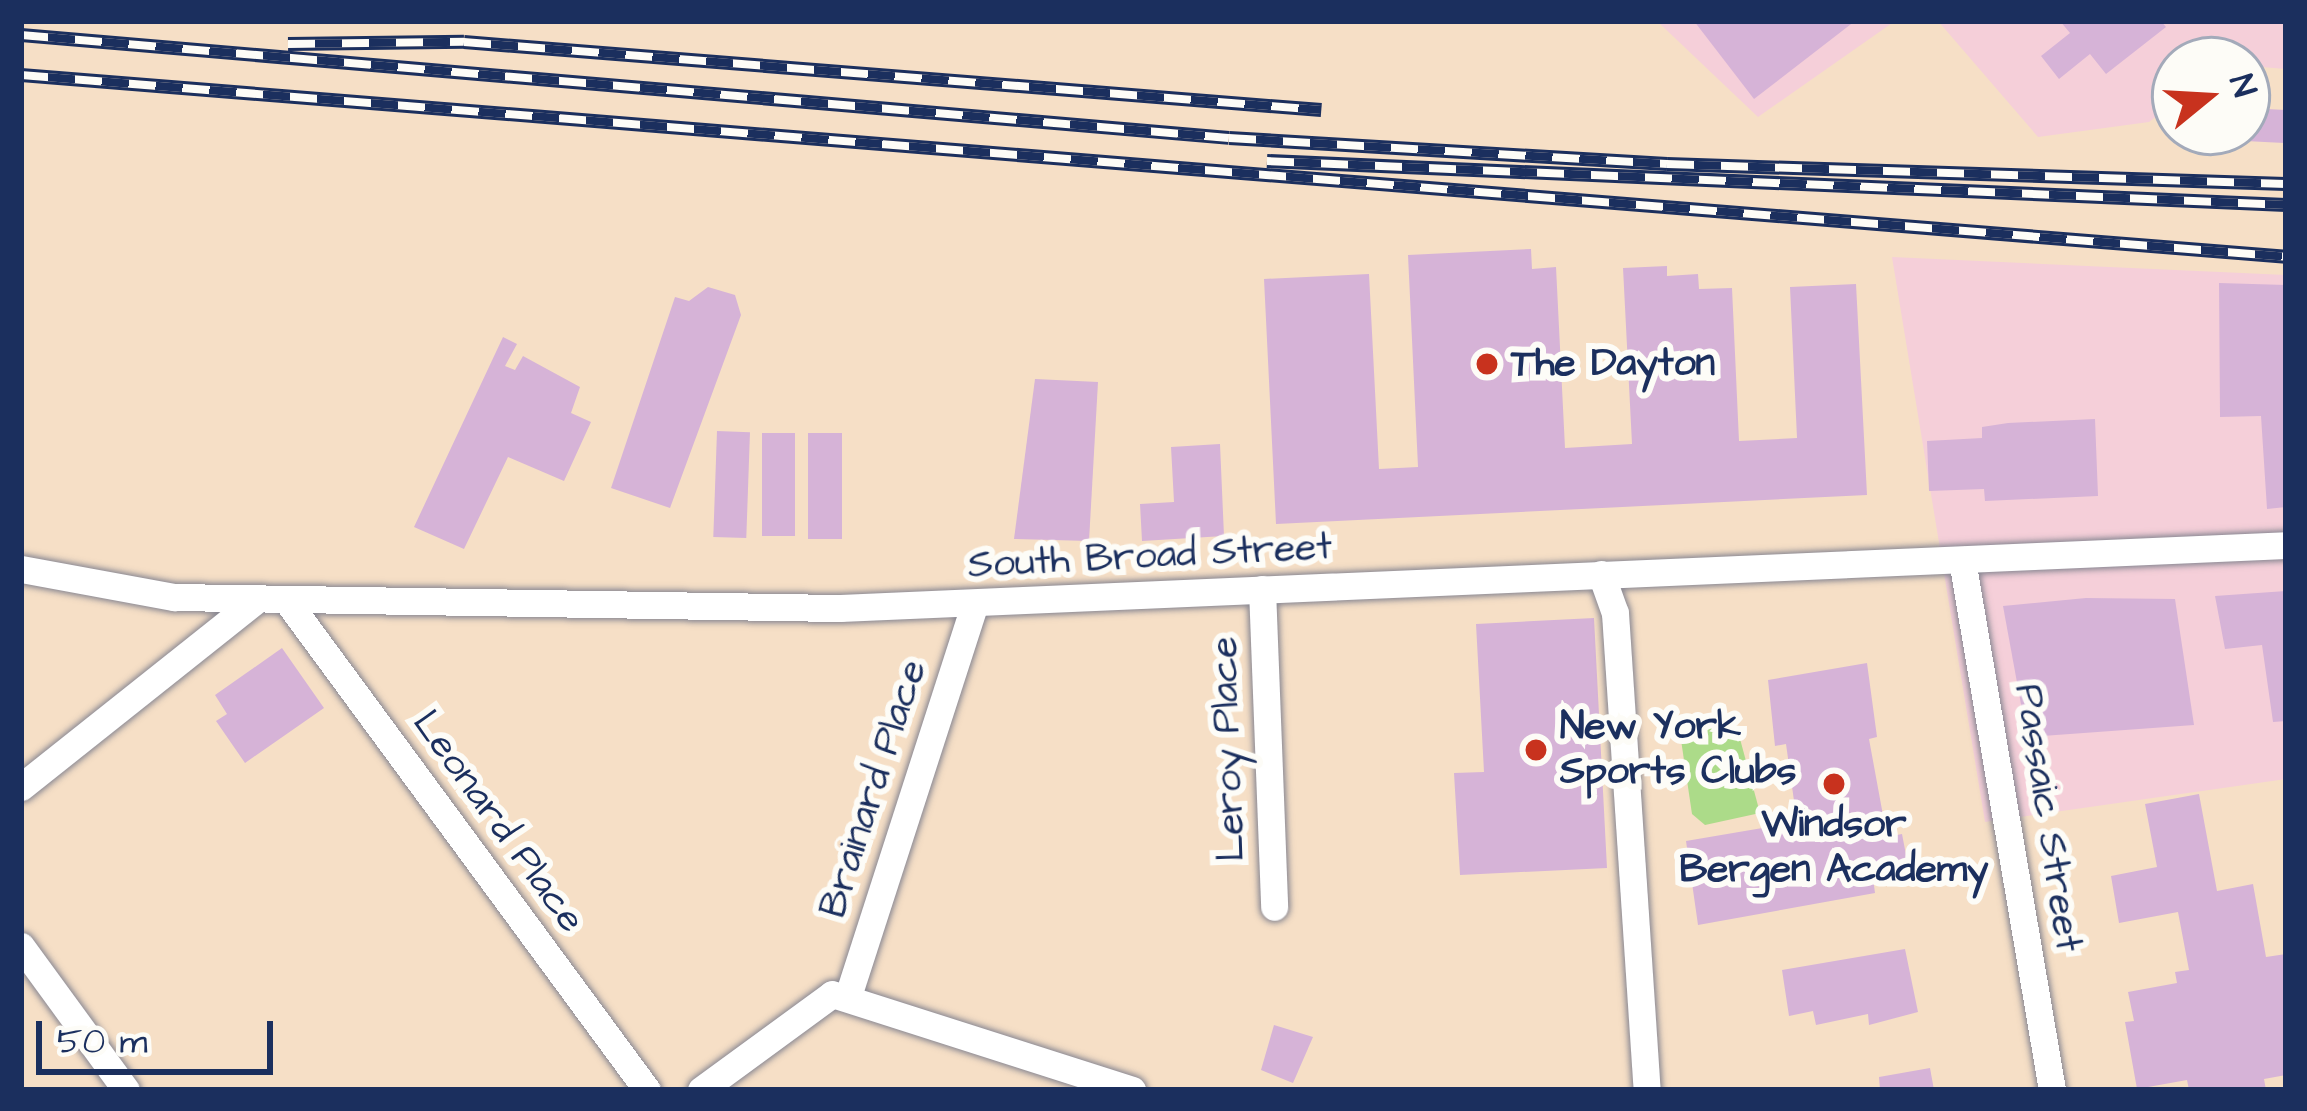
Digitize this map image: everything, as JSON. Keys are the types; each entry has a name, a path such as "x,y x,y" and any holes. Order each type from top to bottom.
{"street":[{"name":"South Broad Street","path":"21,569 174,597 974,606 1262,589 2286,545"},
{"name":"Passaic Street","path":"1962,560 2051,1090"},
{"path":"1601,574 1615,613 1648,1090"},
{"name":"Leroy Place","path":"1262,589 1274,907"},
{"path":"21,788 256,600"},
{"name":"Leonard Place","path":"287,601 646,1090"},
{"name":"Brainard Place","path":"848,996 974,606"},
{"path":"21,946 126,1090"},
{"path":"700,1090 832,994 1132,1090"}],"shaded area":[{"path":"1657,21 1895,21 1758,117"},
{"path":"1938,21 2286,21 2286,69 2271,68 2271,36 2151,36 2151,120 2038,137"},
{"path":"1892,257 2286,275 2286,779 1985,822"}],"green space":[{"path":"1736,724 1760,813 1705,825 1692,814 1680,733"}],"building":[{"path":"1694,21 1855,21 1754,99"},
{"path":"2060,21 2161,21 2166,27 2106,74 2090,54 2059,79 2041,56 2070,33"},
{"path":"2271,109 2286,110 2284,143 2271,142"},
{"name":"The Dayton","path":"1531,249 1532,269 1556,267 1565,448 1632,444 1623,268 1667,266 1667,276 1698,274 1699,289 1732,288 1739,441 1797,438 1790,287 1856,284 1867,495 1276,524 1264,279 1369,274 1379,469 1418,467 1408,255"},
{"path":"2219,283 2286,285 2286,507 2267,509 2261,416 2220,417"},
{"path":"708,287 735,295 741,315 670,508 611,488 675,297 689,301"},
{"path":"503,337 517,344 505,366 515,370 523,356 580,387 571,413 591,422 564,481 508,457 464,549 414,527"},
{"path":"1035,379 1098,382 1089,541 1014,539"},
{"path":"2095,419 2098,496 1985,501 1984,489 1929,491 1927,441 1982,438 1982,427 2008,423"},
{"path":"717,431 750,432 746,538 713,537"},
{"path":"762,433 795,433 795,536 762,536"},
{"path":"808,433 842,433 842,539 808,539"},
{"path":"1220,444 1224,536 1142,541 1140,504 1174,502 1171,447"},
{"path":"2286,591 2286,721 2273,722 2262,645 2225,649 2215,596"},
{"path":"2086,598 2175,599 2194,725 2027,737 2003,606"},
{"path":"1594,618 1607,868 1460,875 1454,773 1484,772 1476,624"},
{"path":"282,648 324,708 245,763 216,721 227,714 215,695"},
{"name":"Windsor Bergen Academy","path":"1867,663 1877,737 1869,739 1887,837 1902,834 1908,865 1872,871 1875,893 1698,925 1686,841 1797,822 1786,744 1775,746 1768,680"},
{"path":"2199,794 2217,891 2253,884 2266,957 2286,954 2286,1075 2264,1079 2266,1090 2189,1090 2187,1080 2137,1089 2125,1022 2134,1021 2128,992 2177,983 2175,972 2189,970 2178,912 2119,923 2111,876 2157,867 2145,804"},
{"path":"1905,949 1918,1012 1869,1025 1868,1014 1816,1025 1813,1011 1789,1016 1782,970"},
{"path":"1274,1025 1313,1037 1293,1083 1261,1070"},
{"path":"1930,1068 1934,1090 1880,1090 1879,1077"}],"railway":[{"path":"21,35 1229,138 1667,164 2286,184"},
{"path":"288,44 464,42 1321,110"},
{"path":"21,75 2286,257"},
{"path":"1267,161 2286,205"}],"place":[{"name":"The Dayton","path":"1487,364"},
{"name":"New York Sports Clubs","path":"1536,750"},
{"name":"Windsor Bergen Academy","path":"1834,784"}]}
